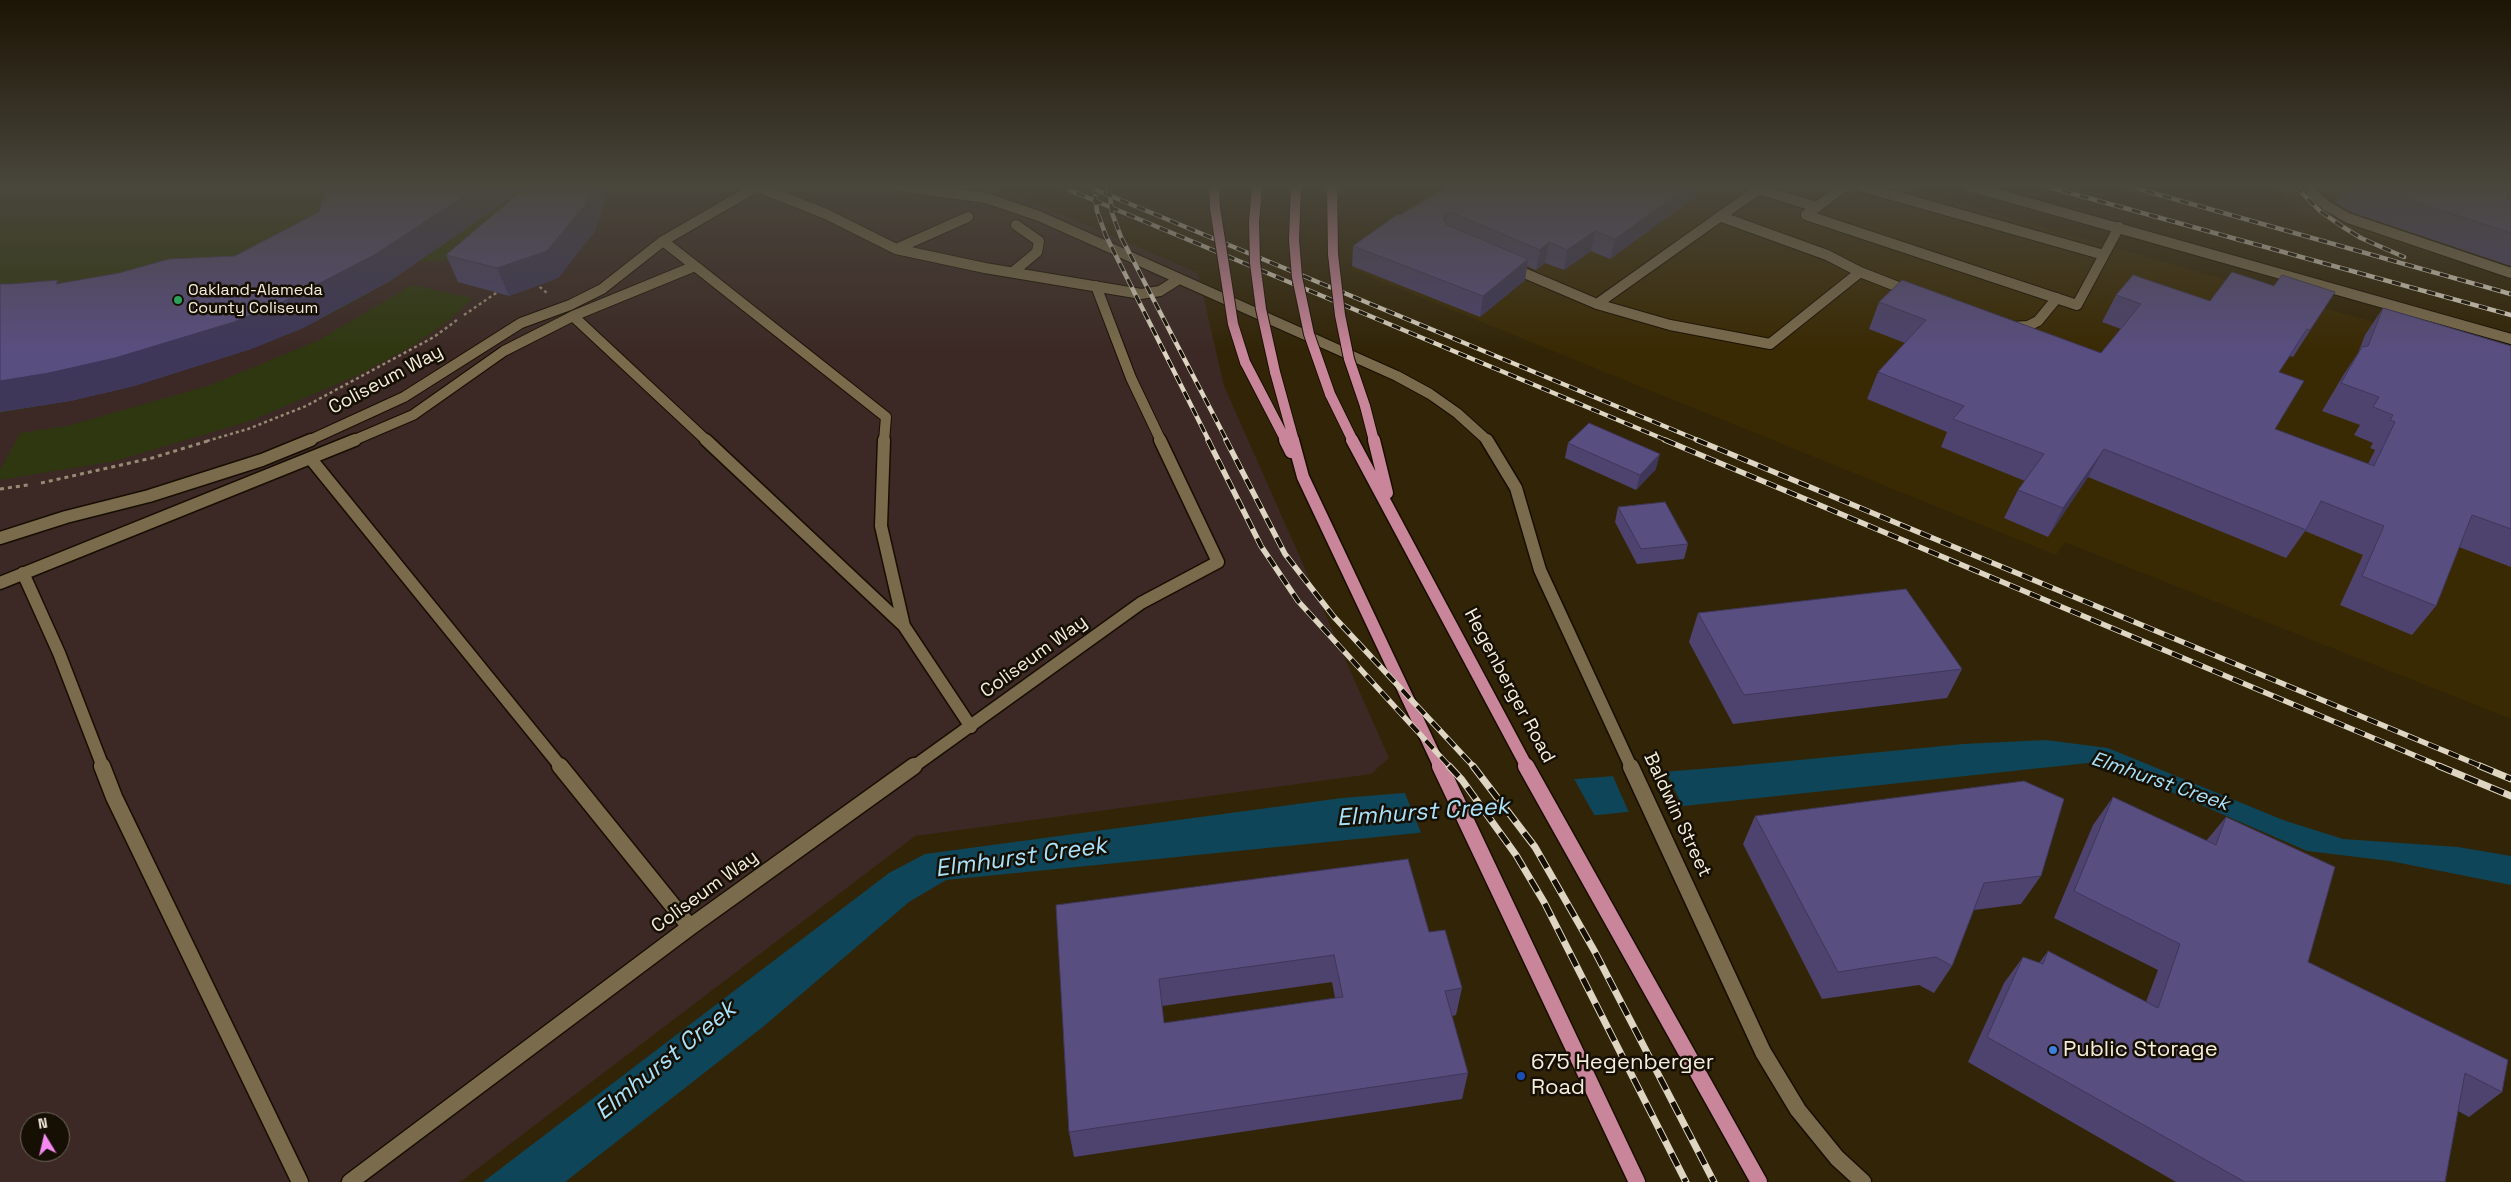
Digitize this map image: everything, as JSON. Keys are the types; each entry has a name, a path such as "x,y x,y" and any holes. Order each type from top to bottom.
{"main road":[{"path":"663,241 886,417 881,526 904,626"},
{"name":"Coliseum Way","path":"0,538 66,517 149,496 262,460 330,433 404,397 521,323 572,311 663,241"},
{"name":"Coliseum Way","path":"350,1182 690,927 971,727 1141,603 1218,562 1131,378 1096,286 1012,272 896,249 880,241"},
{"path":"896,249 914,241"},
{"path":"1012,272 1037,252 1039,241"},
{"name":"Baldwin Street","path":"1093,241 1405,380 1430,394 1457,413 1491,444 1516,488 1540,570 1762,1052 1798,1110 1837,1158 1863,1182"},
{"path":"1220,241 1233,324 1245,362 1303,477 1441,764 1637,1182"},
{"path":"1254,241 1255,263 1261,309 1275,372 1303,477"},
{"name":"Hegenberger Road","path":"1294,241 1297,278 1309,334 1330,394 1356,448 1392,510 1560,828 1759,1182"},
{"path":"1333,241 1340,315 1350,359 1365,406 1392,510"},
{"path":"1597,304 1687,241"},
{"path":"1789,241 1827,255 1860,272 1922,296"},
{"path":"1885,241 2077,305 2112,241"},
{"path":"2055,241 2104,255"},
{"path":"2166,241 2511,339"},
{"path":"2417,241 2511,273"},
{"path":"1498,262 1597,304 1670,325 1770,344 1860,272"},
{"path":"0,583 311,459 413,415 504,351 572,311 695,266"},
{"path":"1096,286 1141,294 1160,291 1179,279"},
{"path":"2001,327 2028,326 2038,321 2057,298"},
{"path":"572,311 904,626 971,727"},
{"path":"311,459 690,927"},
{"path":"23,573 59,653 114,797 300,1182"}],"path":[{"path":"534,280 536,286 572,311"},
{"path":"464,315 505,288"},
{"path":"41,482 152,458 248,429 306,406 374,371 434,337 457,320"},
{"path":"0,489 28,485"}],"shaded area":[{"path":"0,241 1124,241 1198,273 1224,386 1389,758 1371,774 915,836 460,1182 0,1182"},
{"path":"1394,241 2092,241 2511,362 2511,719 2065,542 2056,555 1351,269"},
{"path":"2389,241 2511,241 2511,277"}],"green space":[{"name":"Oakland-Alameda County Coliseum","path":"0,241 582,241 509,296 458,282 478,264 450,260 417,262 390,281 348,305 303,328 251,349 134,386 70,401 0,413"},
{"path":"412,285 473,298 447,322 412,346 358,375 250,421 115,461 0,480 0,470 20,433 67,426 208,386 319,340"}],"water":[{"name":"Elmhurst Creek","path":"2046,740 2108,748 2283,820 2343,839 2458,847 2511,856 2511,885 2390,861 2307,851 2139,778 2088,763 1608,814 946,880 909,902 764,1026 565,1182 483,1182 889,873 925,854 1342,798 1737,766 1963,744"}],"pier":[{"path":"1665,770 1684,809 1630,815 1612,774"},
{"path":"1573,777 1596,818 1422,835 1404,791"}],"building":[{"path":"263,241 395,241 376,254 287,300 234,322 115,358 49,373 0,381 0,284 58,280 56,284 119,273 169,259 235,256"},
{"path":"462,241 555,241 547,251 497,268 446,255"},
{"path":"1360,241 1485,241 1528,259 1483,296 1353,246"},
{"path":"1519,241 1580,241 1567,250 1549,242 1540,250"},
{"path":"2232,272 2274,286 2282,275 2335,292 2310,330 2307,329 2279,372 2304,381 2275,429 2374,466 2395,422 2390,420 2393,415 2373,407 2379,397 2341,383 2362,347 2368,346 2383,308 2511,346 2511,529 2472,515 2436,606 2362,576 2384,526 2321,501 2306,530 2104,449 2063,508 2018,490 2044,454 1953,419 1964,406 1878,372 1926,320 1879,302 1902,280 2101,353 2141,304 2116,295 2133,275 2210,301"},
{"path":"1589,423 1660,454 1640,475 1568,443"},
{"path":"1665,502 1688,544 1641,549 1618,507"},
{"path":"1906,589 1962,669 1744,695 1698,613"},
{"path":"2024,781 2064,799 2041,876 1984,883 1952,966 1936,957 1838,972 1755,816"},
{"path":"2113,797 2216,845 2226,817 2335,867 2308,962 2508,1060 2502,1092 2465,1073 2445,1182 2245,1182 1987,1037 2023,957 2043,964 2048,951 2158,1008 2180,944 2074,891"},
{"path":"1408,859 1429,932 1445,930 1462,988 1445,991 1468,1073 1069,1132 1056,905","holes":["1334,955 1343,997 1164,1023 1159,979"]}],"railway":[{"path":"1109,241 1209,441"},
{"path":"1123,241 1227,441"},
{"path":"1192,241 1668,441"},
{"path":"1220,241 1700,441"},
{"path":"2244,241 2511,315"},
{"path":"2324,241 2511,294"},
{"path":"2368,241 2404,257"},
{"path":"1208,440 1261,546 1298,601 1450,767"},
{"path":"1226,440 1285,554 1334,617 1474,767"},
{"path":"1665,440 2442,767"},
{"path":"1697,440 2483,767"},
{"path":"1449,766 1462,780 1516,855 1544,902 1686,1182"},
{"path":"1473,766 1535,847 1595,952 1714,1182"},
{"path":"2439,766 2511,796"},
{"path":"2480,766 2511,779"}],"place":[{"name":"Oakland-Alameda County Coliseum","path":"178,300"},
{"name":"Public Storage","path":"2053,1050"},
{"name":"675 Hegenberger Road","path":"1521,1076"}]}
